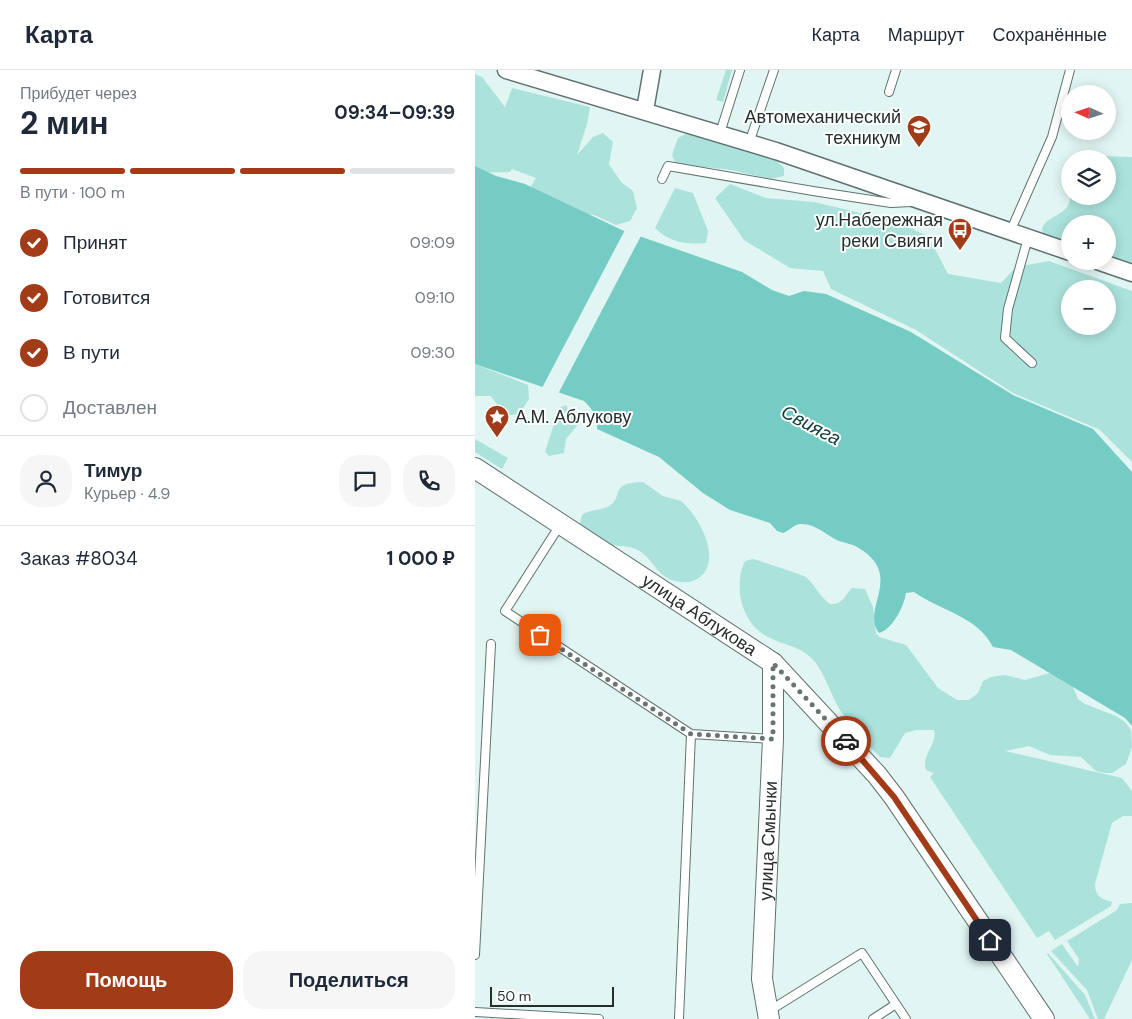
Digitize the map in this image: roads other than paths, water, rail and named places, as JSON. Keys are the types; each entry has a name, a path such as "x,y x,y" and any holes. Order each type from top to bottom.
{"street":[{"path":"506,70 749,142 1061,249"},
{"path":"645,110 652,70"},
{"path":"1116,268 1132,273"},
{"name":"улица Аблукова","path":"475,468 773,663 877,774 1043,1019"},
{"name":"улица Смычки","path":"768,1016 762,979 773,739 773,663"}],"lane":[{"path":"720,134 740,70"},
{"path":"749,142 774,70"},
{"path":"889,92 896,70"},
{"path":"1010,232 1052,136 1070,70"},
{"path":"662,179 668,166 782,187 891,203 926,202"},
{"path":"1028,238 1007,309 1005,338 1032,363"},
{"path":"560,525 505,611 691,734 773,739"},
{"path":"475,955 491,644"},
{"path":"679,1019 691,734"},
{"path":"768,1016 862,953 906,1019"},
{"path":"873,1019 896,1004"},
{"path":"475,1012 599,1019"}],"water":[{"name":"Свияга","path":"475,166 496,176 525,184 622,230 742,272 772,290 789,296 804,291 826,294 911,332 1013,395 1093,429 1132,472 1132,726 1125,718 1011,650 993,647 978,628 968,621 914,592 906,593 903,604 893,622 884,631 879,633 874,613 880,580 878,569 871,558 857,547 839,541 811,525 800,524 783,533 777,531 770,523 730,510 703,493 659,457 597,429 597,421 594,414 584,401 475,364"}],"place":[{"name":"Автомеханический техникум","path":"919,148"},
{"name":"ул.Набережная реки Свияги","path":"960,251"},
{"name":"А.М. Аблукову","path":"497,438"}]}
